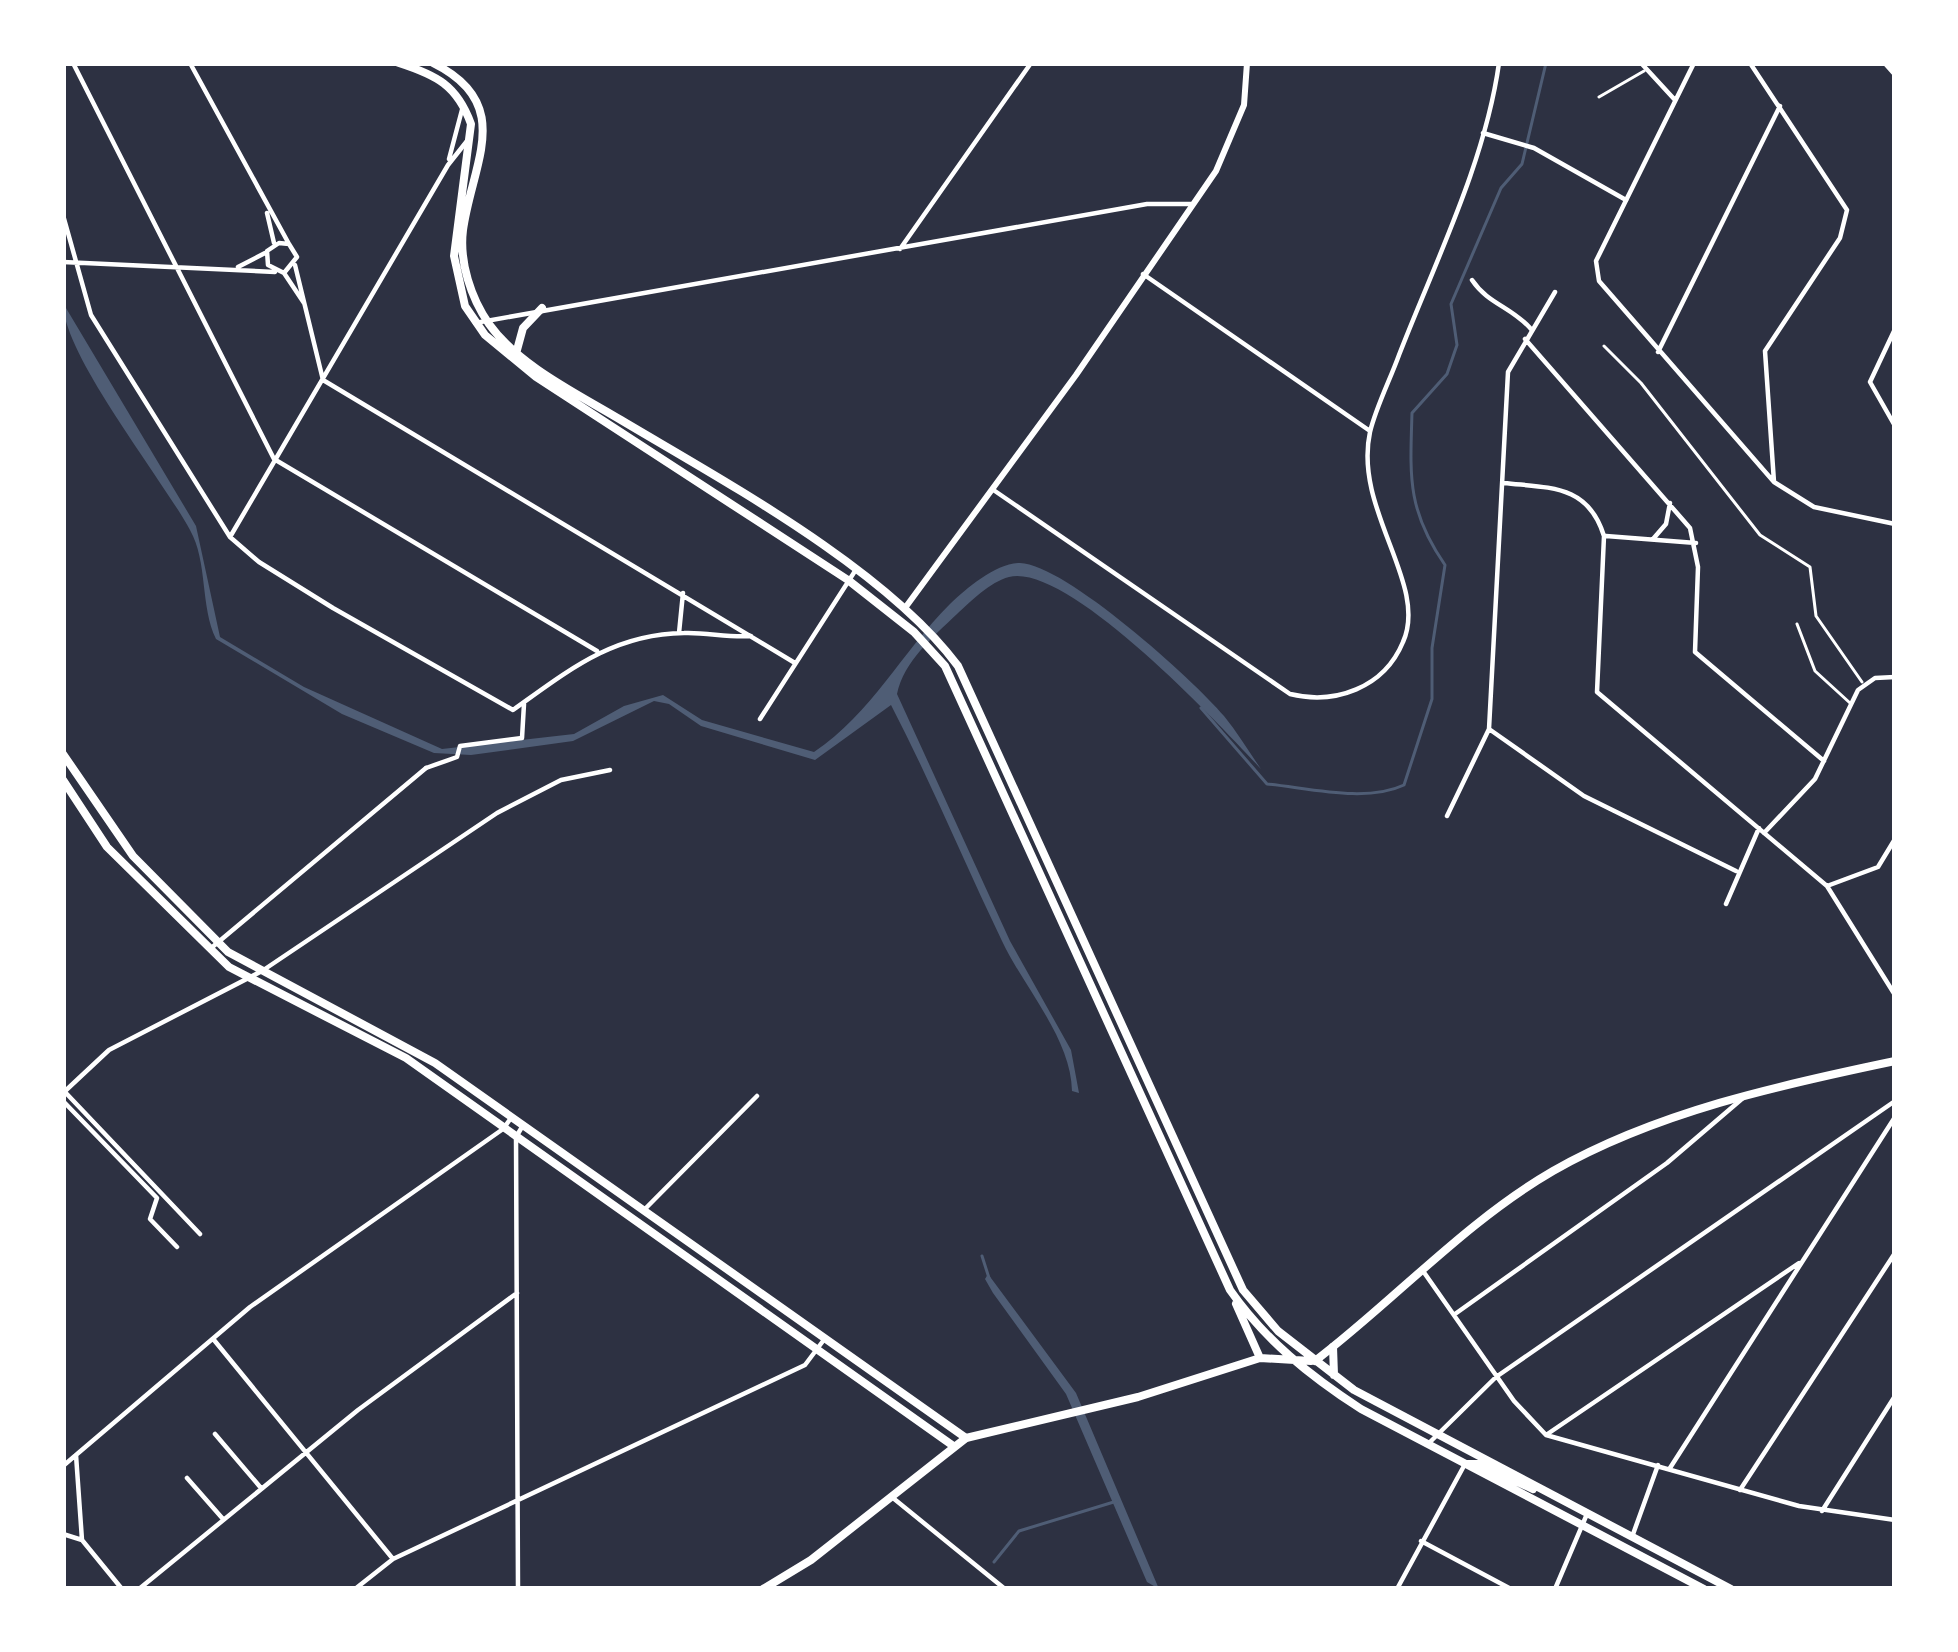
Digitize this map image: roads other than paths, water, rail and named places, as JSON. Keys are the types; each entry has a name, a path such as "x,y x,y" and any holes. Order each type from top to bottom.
{"main road":[{"path":"399,63 437,76 464,104 472,136 454,256 465,306 476,323 518,364 852,576"},
{"path":"433,63 465,85 482,117 484,148 463,251 487,320 516,352 852,576 917,628 964,677 1243,1290 1279,1331 1334,1377 1731,1589"},
{"path":"1886,63 1895,72"},
{"path":"516,352 523,328 542,308"},
{"path":"933,643 968,708 1260,1358"},
{"path":"64,760 133,856 217,943 407,1046 695,1247 952,1445"},
{"path":"63,780 107,847 208,951 244,976 406,1058 688,1257 966,1438"},
{"path":"763,1589 775,1586 966,1438 1090,1409 1260,1358 1315,1361 1552,1172 1646,1129 1895,1061"},
{"path":"688,1257 695,1247"},
{"path":"1230,1290 1289,1356 1350,1402 1704,1589"},
{"path":"1334,1347 1334,1377"},
{"path":"1465,1464 1546,1492"}],"street":[{"path":"73,63 181,267 274,459 597,651"},
{"path":"190,63 266,208 296,252 295,265 323,380 795,663"},
{"path":"900,249 1031,63"},
{"path":"900,613 1193,204 1229,146 1244,105 1247,63"},
{"path":"992,489 1269,685 1310,699 1328,698 1361,688 1385,670 1408,630 1407,592 1369,492 1370,431 1483,133 1499,63"},
{"path":"1694,63 1594,271 1658,352 1774,482 1814,507 1895,524"},
{"path":"1750,63 1847,210 1840,238 1765,351 1774,482"},
{"path":"1643,67 1675,100"},
{"path":"448,165 464,104"},
{"path":"1658,352 1780,106"},
{"path":"1483,133 1522,142 1626,200"},
{"path":"230,537 448,165 472,136"},
{"path":"476,323 1147,204 1193,204"},
{"path":"266,208 274,244"},
{"path":"63,215 91,315 230,537 260,562 408,653 516,709 597,651 680,632 751,636"},
{"path":"238,267 274,244 289,244"},
{"path":"268,251 274,272"},
{"path":"63,262 238,267 284,273 295,265"},
{"path":"284,273 307,308"},
{"path":"1142,274 1370,431"},
{"path":"1472,280 1484,298 1514,310 1532,329"},
{"path":"1448,816 1489,729 1504,483 1504,392 1525,339 1555,292"},
{"path":"1895,329 1870,382 1895,426"},
{"path":"1525,339 1670,503 1696,543 1695,652 1824,761"},
{"path":"1504,483 1573,491 1595,514 1604,536 1597,692 1828,886 1895,995"},
{"path":"1653,539 1666,524 1670,503"},
{"path":"1604,536 1696,543"},
{"path":"760,719 852,576"},
{"path":"680,632 683,593"},
{"path":"1726,904 1736,872 1761,831 1804,792 1863,684 1895,677"},
{"path":"208,951 426,768 458,757 460,746 521,738 524,702"},
{"path":"1489,729 1584,796 1736,872"},
{"path":"200,1234 64,1092 109,1050 244,976 262,971 497,813 561,780 610,770"},
{"path":"1828,886 1878,867 1895,839"},
{"path":"643,1211 757,1096"},
{"path":"1454,1315 1635,1187 1743,1099"},
{"path":"63,1101 157,1198 150,1219 177,1247"},
{"path":"1428,1444 1496,1377 1895,1101"},
{"path":"1670,1468 1895,1117"},
{"path":"63,1466 276,1287 503,1129 511,1118"},
{"path":"518,1589 516,1137 523,1126"},
{"path":"1740,1490 1895,1253"},
{"path":"1546,1435 1800,1262"},
{"path":"1424,1271 1496,1377 1546,1435 1822,1511 1895,1520"},
{"path":"139,1589 304,1453 517,1293"},
{"path":"212,1339 393,1559"},
{"path":"355,1589 393,1559 789,1374 820,1346"},
{"path":"1822,1511 1895,1396"},
{"path":"215,1434 261,1488"},
{"path":"76,1455 82,1540"},
{"path":"1397,1589 1465,1464"},
{"path":"1632,1537 1658,1465"},
{"path":"187,1478 224,1519"},
{"path":"890,1496 1005,1589"},
{"path":"1555,1589 1587,1514"},
{"path":"63,1534 82,1540 122,1589"},
{"path":"1421,1541 1511,1589"}],"lane":[{"path":"1600,97 1643,67"},
{"path":"1604,346 1641,383 1760,535 1810,567 1816,616 1863,684"},
{"path":"1797,625 1815,671 1850,704"}],"water":[{"path":"63,303 196,526 220,637 304,687 442,749 574,734 624,706 663,695 702,720 814,752 870,701 950,604 982,578 1011,564 1040,568 1067,582 1128,626 1208,699 1261,769 1142,651 1068,595 1035,579 1009,577 975,598 921,650 897,694 1010,941 1071,1050 1079,1093 1072,1091 1064,1052 1002,941 891,705 815,760 701,726 669,704 654,701 573,741 471,755 434,753 342,714 216,639 196,543 96,384 67,326"},
{"path":"988,1274 1076,1393 1159,1589 1147,1582 1066,1394 993,1293 985,1279"}],"waterway":[{"path":"1201,708 1267,784 1355,794 1404,785 1432,699 1432,648 1445,565 1417,510 1412,413 1447,374 1457,345 1451,304 1501,188 1522,164 1546,63"},
{"path":"982,1256 989,1278"},
{"path":"994,1562 1019,1531 1117,1501"}]}
